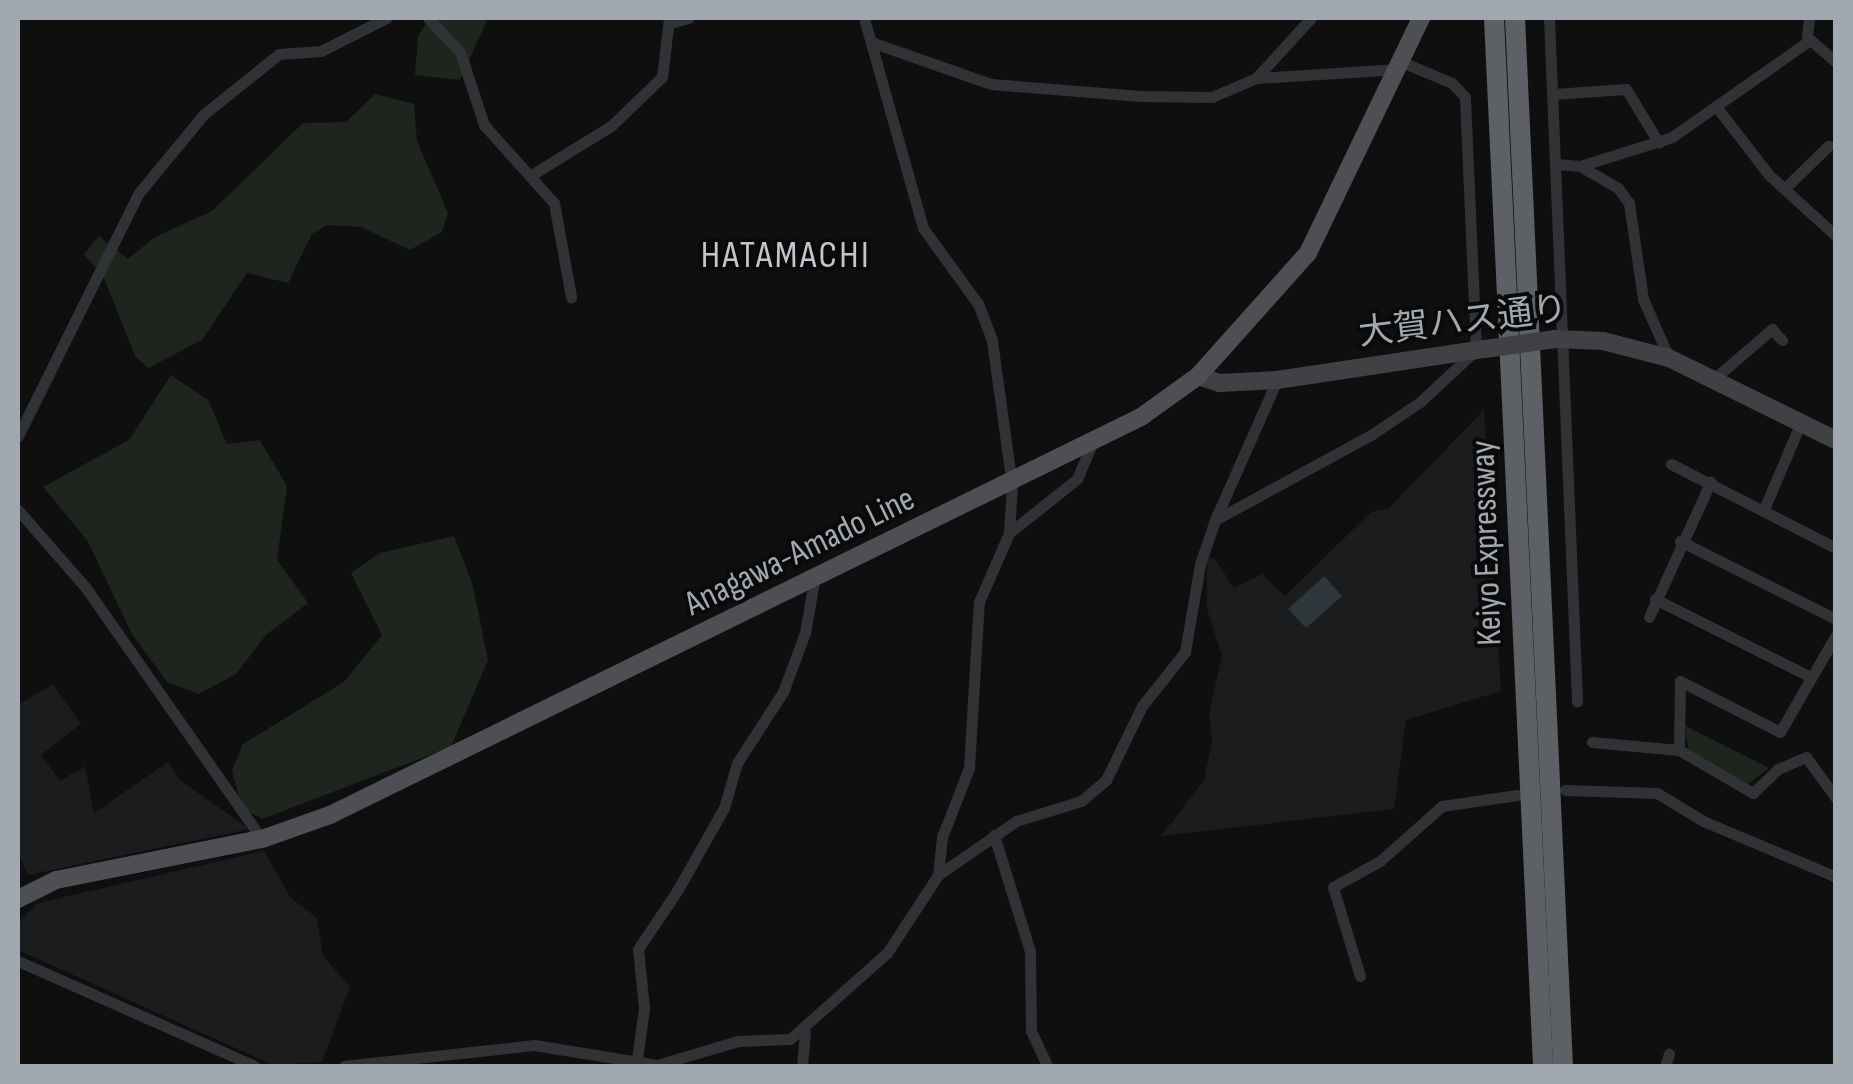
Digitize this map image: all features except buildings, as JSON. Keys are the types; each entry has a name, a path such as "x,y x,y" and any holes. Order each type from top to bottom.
{"highway":[{"name":"Keiyo Expressway","path":"1494,18 1543,1066"},
{"name":"Keiyo Expressway","path":"1515,18 1563,1066"}],"main road":[{"name":"Anagawa-Amado Line","path":"18,899 56,880 262,839 384,791 1092,446 1198,376 1308,253 1421,18"}],"street":[{"path":"18,436 138,194 204,114 280,54 321,51 386,18"},
{"path":"428,18 460,52 484,126 533,174 554,204 564,234 571,297"},
{"path":"533,174 611,126 648,92 668,65 670,20 688,18"},
{"path":"864,18 923,228 978,304 992,340 1012,485 1009,533 979,602 974,735 962,790 942,837 938,875"},
{"path":"1256,78 1311,18"},
{"path":"1549,18 1557,164 1558,339 1577,701"},
{"path":"1809,18 1810,40 1836,62"},
{"path":"1557,164 1580,166 1659,143 1718,109 1769,63 1810,40"},
{"path":"871,42 991,84 1212,97 1256,78 1400,65 1444,78 1465,97 1480,349 1420,402 1371,435 1215,520"},
{"path":"1554,94 1626,89 1659,143"},
{"path":"1718,109 1784,189 1836,236"},
{"path":"1784,189 1828,146"},
{"path":"1580,166 1629,203 1643,299 1669,358"},
{"path":"1716,378 1772,329 1782,340"},
{"name":"大賀ハス通り","path":"1198,376 1220,384 1277,380 1558,339 1669,358 1836,440"},
{"path":"344,1066 534,1045 658,1066 738,1042 805,1032 887,953 938,875 1033,812 1080,800 1106,780 1142,706 1185,652 1200,564 1215,520 1277,380"},
{"path":"1764,509 1802,420"},
{"path":"1009,533 1077,478 1092,446"},
{"path":"1671,464 1836,548"},
{"path":"1649,616 1711,481"},
{"path":"18,510 86,588 262,839"},
{"path":"1680,542 1836,619"},
{"path":"636,1065 644,1008 638,949 724,808 737,763 783,692 805,633 814,581"},
{"path":"1655,599 1812,677"},
{"path":"1679,750 1680,681 1780,732 1836,635"},
{"path":"1592,742 1679,750 1753,793 1778,768 1806,756 1836,798"},
{"path":"1566,790 1656,792 1703,821 1834,874"},
{"path":"1360,976 1333,887 1380,861 1442,806 1516,795"},
{"path":"994,836 1030,951 1032,1032 1047,1066"},
{"path":"18,962 254,1066"},
{"path":"802,1066 805,1032"}],"shaded area":[{"path":"430,18 488,18 460,80 415,75 418,36"},
{"path":"375,94 414,104 417,141 448,213 442,232 410,250 361,227 327,225 312,234 288,283 247,273 202,340 148,368 135,356 104,278 84,254 99,236 128,259 155,237 212,211 303,123 346,122"},
{"path":"171,375 208,400 227,444 260,440 287,486 277,560 308,603 266,635 236,674 199,694 167,682 132,634 87,540 43,487 129,440"},
{"path":"1484,410 1501,691 1406,720 1394,809 1161,836 1204,780 1212,742 1209,713 1222,656 1207,609 1207,557 1215,559 1234,588 1262,574 1285,596 1371,512 1388,509"},
{"path":"454,536 473,586 488,660 451,747 262,819 242,808 232,770 243,744 344,682 382,635 351,573 380,553"},
{"path":"1324,576 1342,596 1306,628 1288,609"},
{"path":"53,684 81,724 41,755 60,781 85,766 94,813 168,762 180,780 249,829 28,875 18,853 18,705"},
{"path":"1685,726 1769,768 1748,784 1689,752"},
{"path":"264,851 291,898 317,918 323,956 350,987 322,1062 273,1065 18,950 18,923 38,903"}],"district":[{"name":"HATAMACHI","path":"786,256"}]}
